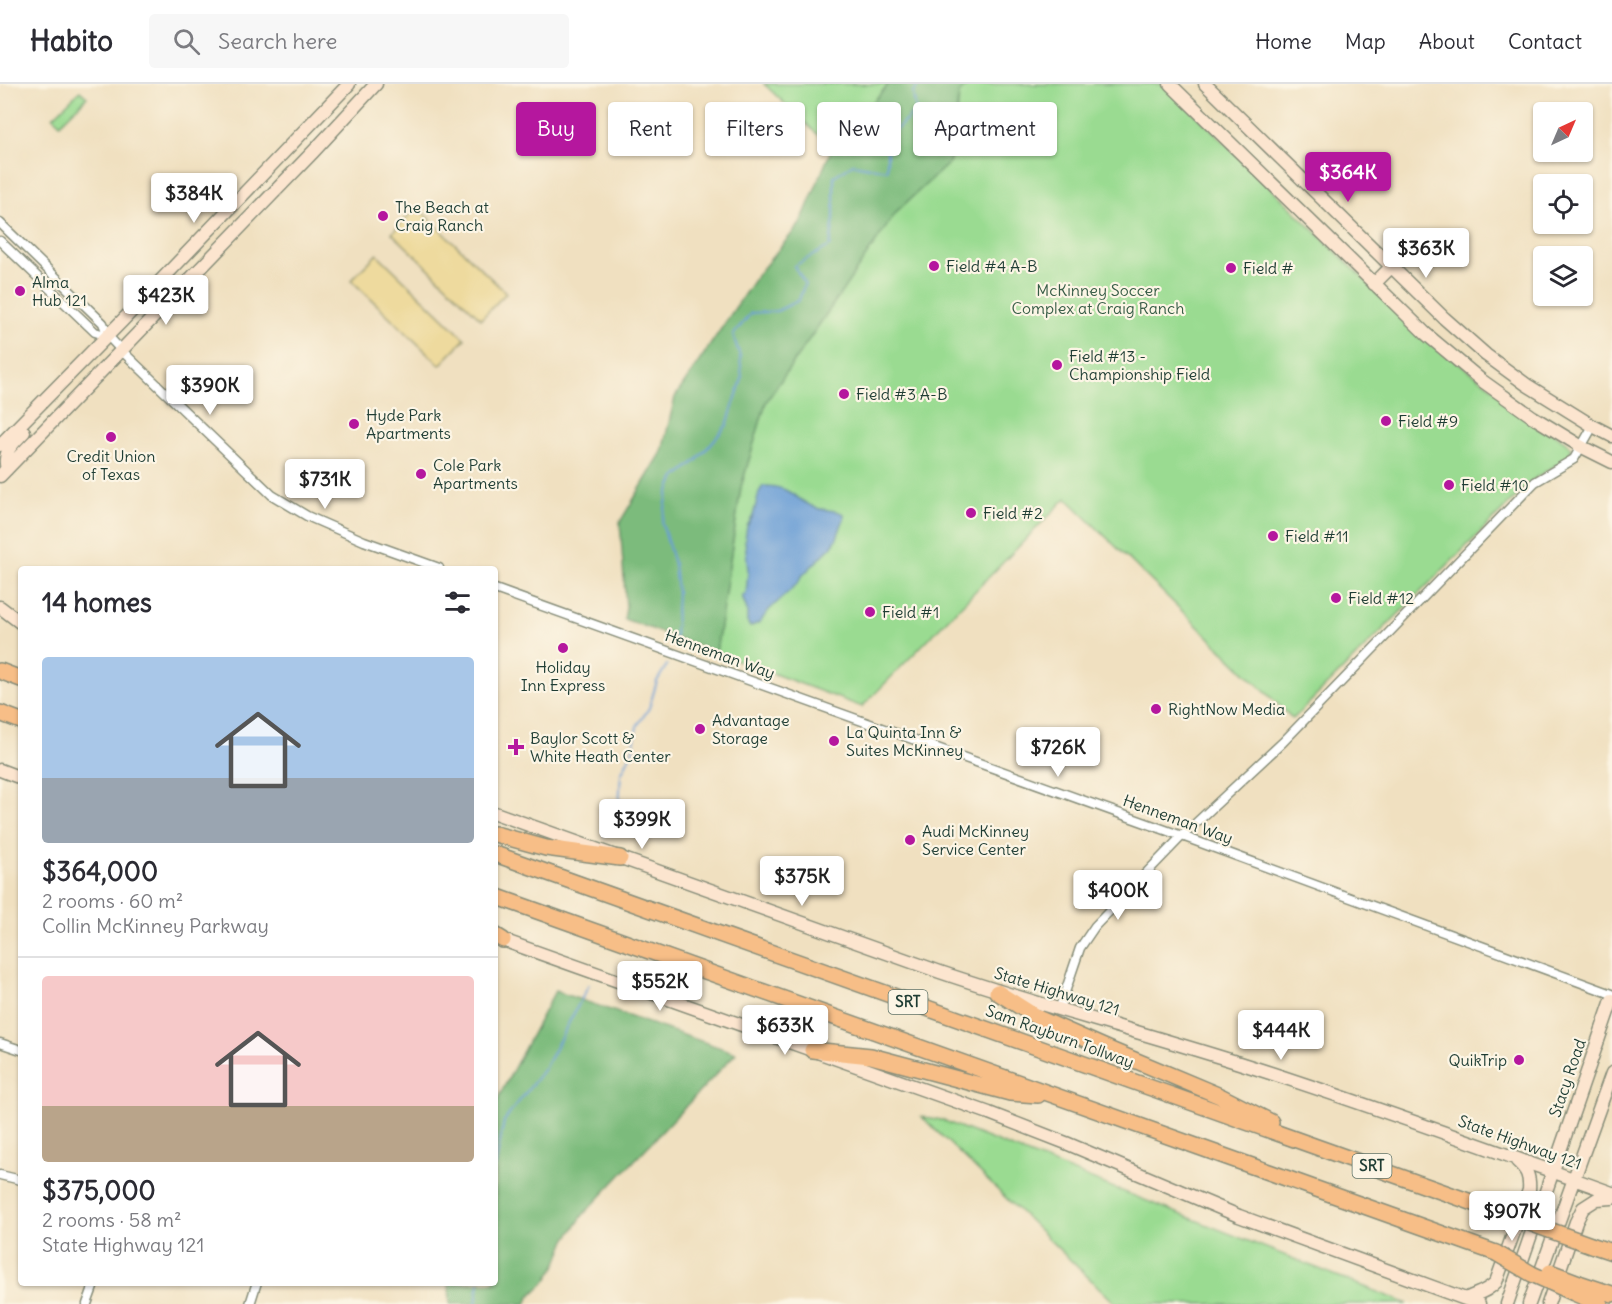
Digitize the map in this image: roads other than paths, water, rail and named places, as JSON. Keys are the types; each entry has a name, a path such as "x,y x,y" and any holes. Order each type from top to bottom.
{"highway":[{"path":"0,671 18,678"},
{"path":"0,713 18,720"},
{"path":"498,835 546,848 620,858"},
{"name":"Sam Rayburn Tollway","path":"498,855 1612,1252"},
{"name":"SRT","path":"498,897 1491,1251 1577,1288 1612,1294"},
{"path":"998,992 1038,1018 1220,1096 1322,1149"},
{"path":"812,1050 871,1056 1010,1093 1060,1097"},
{"path":"1577,1288 1600,1304"}],"main road":[{"path":"0,445 108,336 349,84"},
{"path":"4,472 376,84"},
{"path":"1170,84 1426,334 1481,380 1533,417 1582,447 1612,462"},
{"path":"1205,84 1391,267 1486,355 1527,385 1612,436"},
{"path":"249,188 263,202"},
{"path":"1374,284 1391,267"},
{"path":"4,472 5,457 10,447 33,423 44,401"},
{"path":"0,607 18,621"},
{"path":"0,615 18,622"},
{"path":"0,620 18,623"},
{"path":"0,771 18,777"},
{"name":"State Highway 121","path":"498,814 929,969 998,992 1260,1070 1369,1106 1612,1193"},
{"path":"498,938 989,1113 1239,1216 1479,1304"},
{"name":"Stacy Road","path":"1507,1304 1551,1171 1612,1000"},
{"path":"1529,1304 1612,1073"},
{"path":"1466,1299 1488,1291 1496,1282 1529,1190 1530,1179 1526,1168 1513,1157"},
{"path":"1548,1304 1583,1208 1597,1199 1612,1198"}],"street":[{"path":"0,223 104,322 108,336"},
{"path":"0,241 95,332 108,336 272,495 307,516 364,541 433,566"},
{"path":"1059,1010 1080,948 1095,926 1182,836 1303,722 1536,482 1574,459 1593,426"},
{"name":"Henneman Way","path":"498,590 1182,836 1612,994"},
{"path":"0,1042 18,1049"},
{"path":"0,1175 18,1179"},
{"path":"87,1304 94,1286"},
{"path":"250,1304 256,1286"}],"water":[{"path":"763,486 780,488 816,508 844,514 844,518 832,546 760,622 750,627 742,596 746,594 748,571 745,540 747,526 753,516 759,492"}],"waterway":[{"path":"675,638 677,592 674,564 662,523 668,493 674,479 697,460 727,425 742,379 740,356 733,335 751,313 777,311 799,300 805,283 794,266 830,246 834,218 834,176 853,164 887,170 889,136 916,111 913,93 919,84"},
{"path":"604,837 605,826 619,806 621,774 633,750 637,726 649,708 657,681 667,665"},
{"path":"498,1152 504,1121 544,1069 589,985"},
{"path":"476,1304 478,1286"}],"place":[{"name":"The Beach at Craig Ranch","path":"383,216"},
{"name":"Field #4 A-B","path":"934,266"},
{"name":"Field #","path":"1231,268"},
{"name":"Alma Hub 121","path":"20,291"},
{"name":"Field #13 - Championship Field","path":"1057,365"},
{"name":"Field #3 A-B","path":"844,394"},
{"name":"Field #9","path":"1386,421"},
{"name":"Hyde Park Apartments","path":"354,424"},
{"name":"Credit Union of Texas","path":"111,437"},
{"name":"Cole Park Apartments","path":"421,474"},
{"name":"Field #10","path":"1449,485"},
{"name":"Field #2","path":"971,513"},
{"name":"Field #11","path":"1273,536"},
{"name":"Field #12","path":"1336,598"},
{"name":"Field #1","path":"870,612"},
{"name":"Holiday Inn Express","path":"563,648"},
{"name":"RightNow Media","path":"1156,709"},
{"name":"Advantage Storage","path":"700,729"},
{"name":"La Quinta Inn & Suites McKinney","path":"834,741"},
{"name":"Baylor Scott & White Heath Center","path":"516,747"},
{"name":"Audi McKinney Service Center","path":"910,840"},
{"name":"QuikTrip","path":"1519,1060"}],"park label":[{"name":"McKinney Soccer Complex at Craig Ranch","path":"1098,299"}]}
